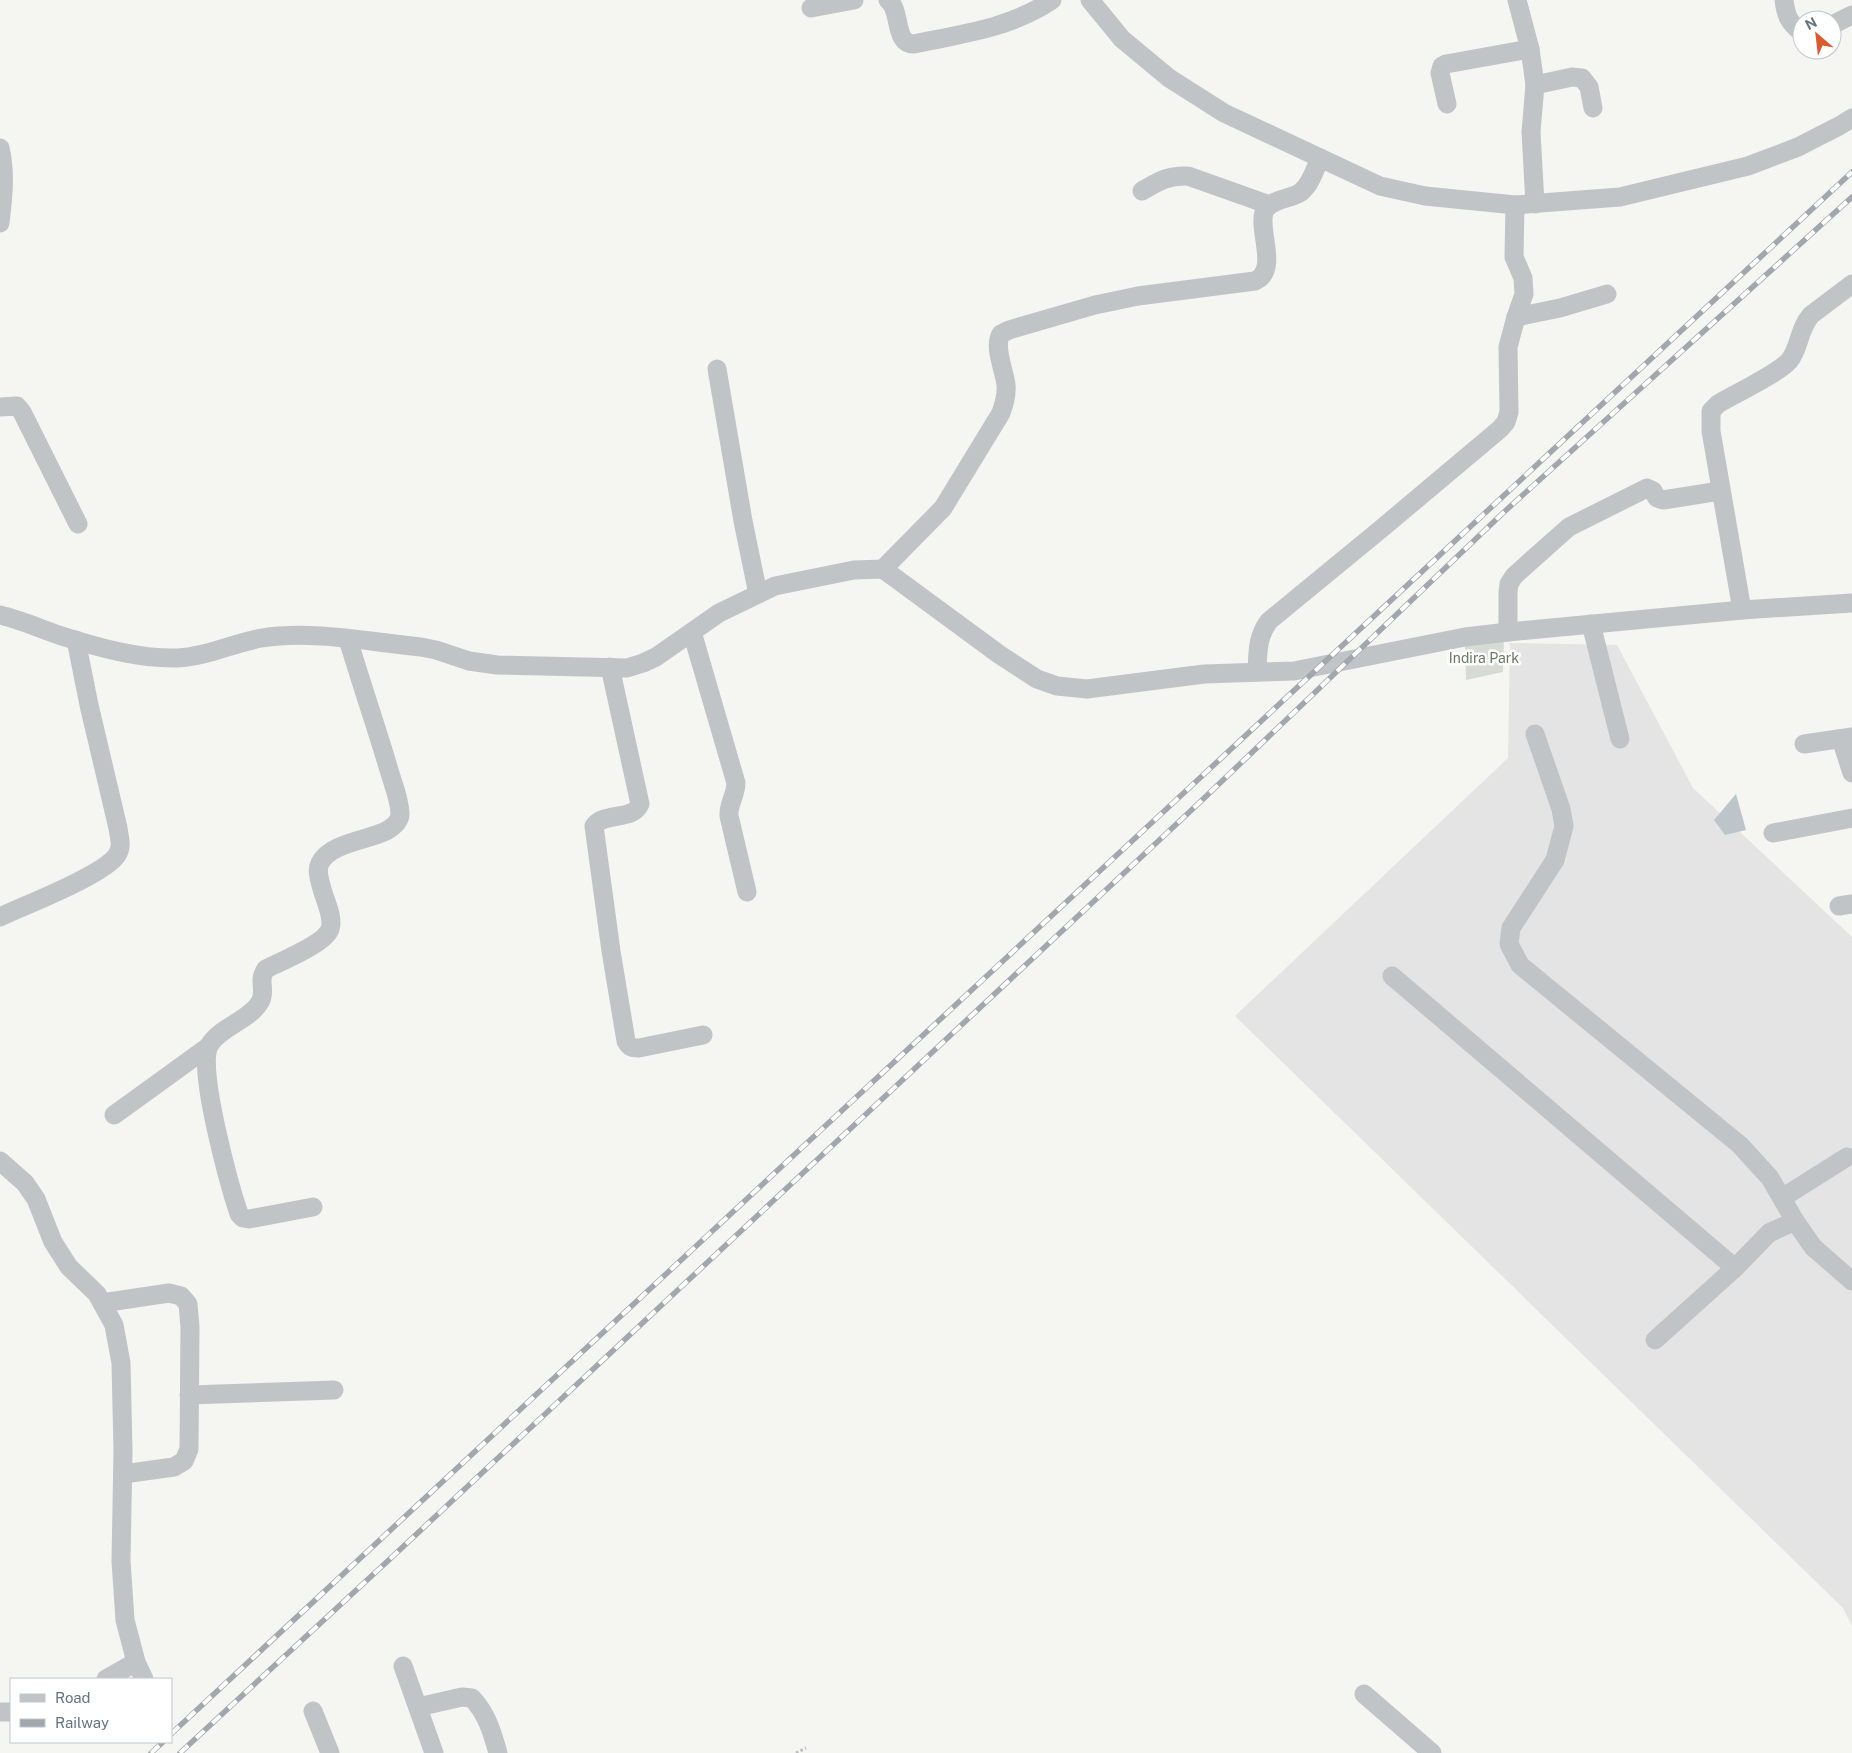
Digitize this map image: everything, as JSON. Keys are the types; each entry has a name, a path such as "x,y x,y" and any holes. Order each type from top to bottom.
{"street":[{"path":"811,8 854,0"},
{"path":"888,0 895,8 901,35 908,44 994,27 1016,20 1052,0"},
{"path":"1090,0 1122,39 1168,78 1224,113 1380,186 1425,196 1515,205 1620,197 1748,166 1798,147 1852,118"},
{"path":"1517,0 1530,49 1536,85 1531,132 1535,204"},
{"path":"1784,0 1787,17 1792,24"},
{"path":"1447,104 1440,73 1442,66 1530,49"},
{"path":"1536,85 1572,77 1582,78 1589,87 1593,108"},
{"path":"0,148 5,184 0,223"},
{"path":"883,569 943,508 1001,413 1005,400 1006,386 998,343 1001,334 1076,311 1138,296 1255,281 1261,278 1265,272 1266,260 1263,218 1265,210 1270,205 1301,192 1308,185 1320,158"},
{"path":"1142,191 1162,179 1175,175 1188,176 1270,205"},
{"path":"1258,672 1258,641 1262,630 1269,621 1500,429 1506,422 1509,412 1508,347 1525,286 1514,257 1515,205"},
{"path":"1742,610 1720,491 1711,431 1711,411 1718,404 1789,361 1806,322 1852,284"},
{"path":"1516,317 1555,310 1607,294"},
{"path":"717,369 743,521 758,594"},
{"path":"0,407 17,406 22,412 78,524"},
{"path":"1508,632 1509,584 1514,576 1569,527 1648,488 1653,490 1659,500 1720,491"},
{"path":"0,615 76,640 135,655 177,658 212,652 260,638 287,635 348,639 428,648 469,661 497,665 627,668 656,657 719,613 775,586 854,570 883,569 1000,655 1037,679 1057,686 1087,689 1204,674 1294,672 1466,637 1508,632 1742,610 1852,603"},
{"path":"1591,624 1620,738"},
{"path":"692,632 736,783 736,792 729,809 729,816 747,892"},
{"path":"114,1115 208,1047 215,1039 255,1008 261,1001 263,993 261,981 262,975 266,970 317,943 326,936 330,929 330,920 318,877 318,865 324,857 336,849 386,831 396,824 400,816 400,807 385,755 348,639"},
{"path":"0,917 95,872 107,865 117,855 121,847 76,640"},
{"path":"610,667 640,804 633,812 597,822 594,826 611,951 626,1041 628,1046 639,1048 703,1035"},
{"path":"1536,734 1561,808 1564,826 1555,860 1511,928 1510,944 1520,965 1740,1145 1770,1178 1813,1247 1831,1265 1852,1281"},
{"path":"1804,744 1847,738 1852,772"},
{"path":"1773,833 1852,818"},
{"path":"1392,976 1735,1268"},
{"path":"208,1047 211,1097 224,1163 239,1214 243,1218 249,1219 313,1207"},
{"path":"1782,1198 1847,1157"},
{"path":"0,1161 25,1183 36,1199 53,1242 70,1267 97,1294 114,1325 121,1363 123,1474 121,1561 125,1620 136,1662 144,1678"},
{"path":"1655,1340 1735,1268 1769,1234 1795,1220"},
{"path":"102,1303 169,1293 181,1296 188,1304 190,1327 189,1448 184,1461 174,1467 123,1474"},
{"path":"189,1395 334,1390"},
{"path":"108,1678 136,1662"},
{"path":"404,1666 434,1753"},
{"path":"1364,1694 1432,1753"},
{"path":"418,1707 462,1697 472,1698 482,1708 488,1720 498,1753"},
{"path":"313,1711 330,1753"}],"path":[{"path":"796,1753 806,1748"}],"shaded area":[{"path":"1510,643 1617,645 1693,788 1852,937 1852,1626 1843,1608 1235,1016 1508,758"},
{"path":"1736,794 1746,830 1725,835 1714,820"}],"green space":[{"name":"Indira Park","path":"1504,637 1503,672 1466,680 1465,645"}],"railway":[{"path":"172,1733 1852,172"},
{"path":"180,1753 1199,803 1504,512 1852,197"},
{"path":"151,1753 162,1743"}]}
